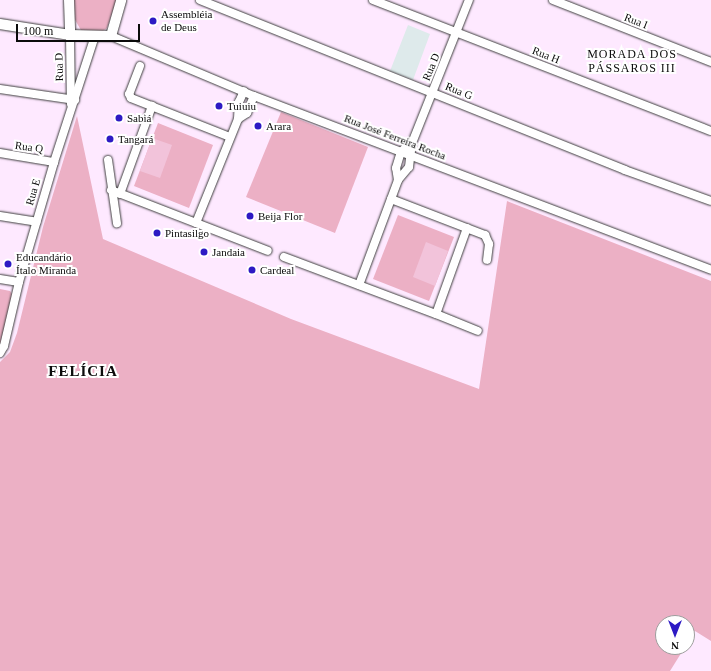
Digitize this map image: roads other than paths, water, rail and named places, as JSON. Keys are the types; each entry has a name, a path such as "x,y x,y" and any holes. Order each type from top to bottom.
{"street":[{"path":"69,0 70,35"},
{"path":"111,36 121,0"},
{"name":"Rua G","path":"200,0 625,170 711,201"},
{"name":"Rua H","path":"373,0 711,131"},
{"name":"Rua D","path":"412,156 412,143 469,0"},
{"name":"Rua I","path":"553,0 711,62"},
{"name":"Rua José Ferreira Rocha","path":"0,24 70,35 111,36 254,96 711,270"},
{"name":"Rua D","path":"70,35 73,100"},
{"name":"Rua E","path":"19,282 73,100 95,36"},
{"path":"140,66 130,96 230,137"},
{"path":"0,89 73,100"},
{"path":"196,223 238,119 239,102 244,91"},
{"path":"238,119 247,113 254,96"},
{"path":"120,194 152,106"},
{"name":"Rua D","path":"401,152 412,143"},
{"path":"398,180 396,168 401,152"},
{"name":"Rua Q","path":"0,154 54,162"},
{"path":"359,285 398,180 406,172 412,156"},
{"path":"108,160 111,190 117,223"},
{"path":"111,190 268,251"},
{"path":"391,199 485,235 488,239 487,260"},
{"path":"0,216 37,222"},
{"path":"436,314 467,228"},
{"path":"284,257 478,331"},
{"path":"0,279 19,282 4,346 0,352"}],"place":[{"name":"Assembléia de Deus","path":"153,21"},
{"name":"Tuiuiu","path":"219,106"},
{"name":"Sabiá","path":"119,118"},
{"name":"Arara","path":"258,126"},
{"name":"Tangará","path":"110,139"},
{"name":"Beija Flor","path":"250,216"},
{"name":"Pintasilgo","path":"157,233"},
{"name":"Jandaia","path":"204,252"},
{"name":"Educandário Ítalo Miranda","path":"8,264"},
{"name":"Cardeal","path":"252,270"}],"district":[{"name":"MORADA DOS PÁSSAROS III","path":"632,62"},
{"name":"FELÍCIA","path":"83,372"}]}
